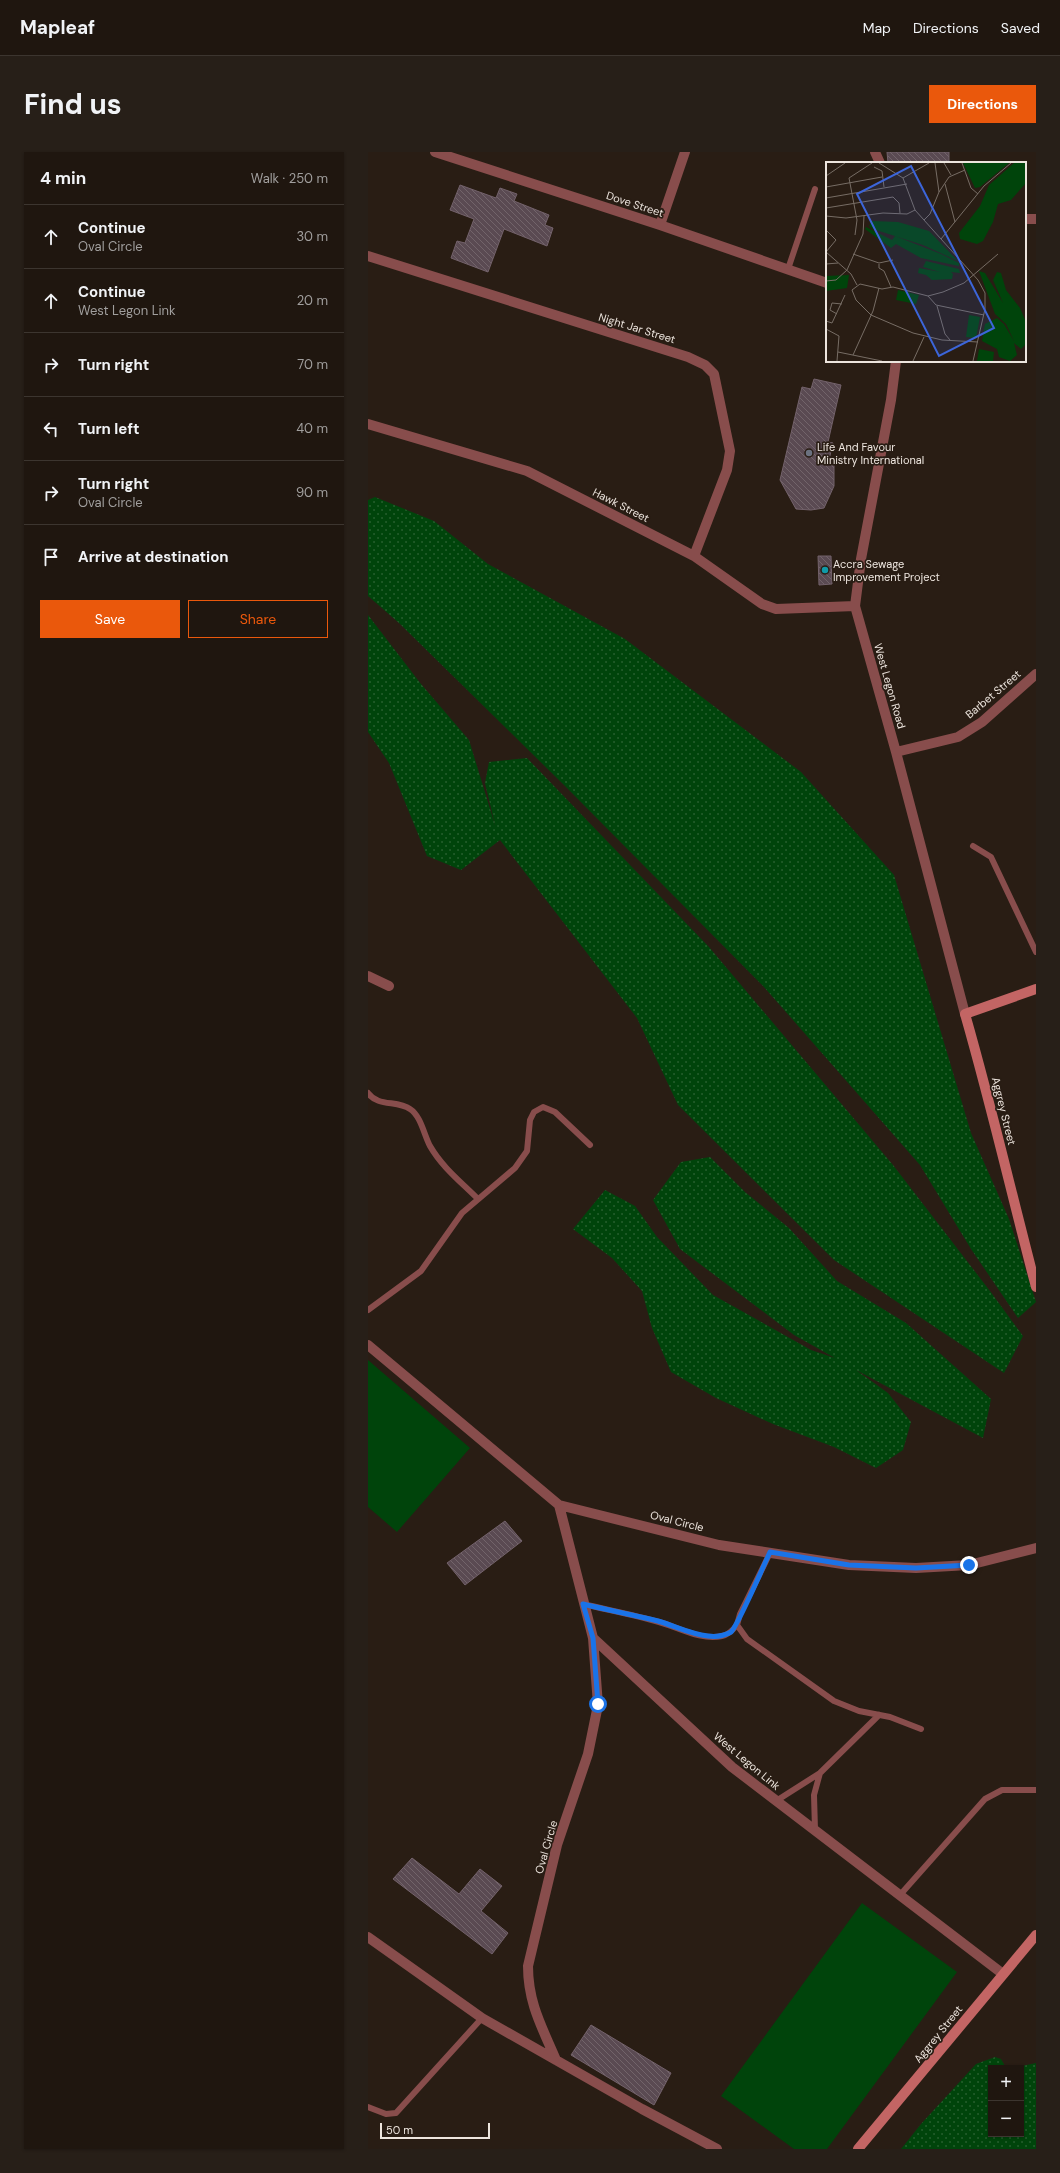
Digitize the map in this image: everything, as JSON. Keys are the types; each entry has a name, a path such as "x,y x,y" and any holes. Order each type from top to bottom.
{"main road":[{"path":"966,1014 1036,989"},
{"name":"Aggrey Street","path":"966,1014 992,1109 1007,1175 1036,1287"},
{"name":"Aggrey Street","path":"858,2149 1036,1935"}],"street":[{"name":"Dove Street","path":"435,152 660,225 826,283"},
{"path":"660,225 685,152"},
{"path":"875,152 880,162"},
{"name":"Night Jar Street","path":"368,256 688,357 705,365 714,374 730,451 727,470 694,556"},
{"name":"West Legon Road","path":"896,362 891,400 861,560 855,606 896,752 966,1014"},
{"name":"Hawk Street","path":"368,424 527,472 694,556 762,604 776,609 855,606"},
{"name":"Barbet Street","path":"896,752 958,736 982,722 1036,674"},
{"path":"368,976 389,986"},
{"name":"Oval Circle","path":"368,1345 559,1506 719,1545 849,1565 916,1568 969,1565 1036,1548"},
{"path":"559,1506 583,1604 593,1638"},
{"name":"Oval Circle","path":"556,2060 532,2003 528,1987 528,1966 557,1845 588,1754 598,1704 593,1638"},
{"name":"West Legon Link","path":"593,1638 732,1767 1003,1974"},
{"path":"368,1937 482,2018 717,2149"}],"lane":[{"path":"788,269 815,189"},
{"path":"974,846 983,850 991,857 1036,952"},
{"path":"368,1093 379,1101 410,1108 415,1114 430,1146 444,1165 477,1198"},
{"path":"368,1310 421,1270 462,1213 477,1198 515,1168 527,1151 530,1120 534,1112 539,1108 543,1107 555,1112 590,1145"},
{"path":"583,1604 659,1622 689,1632 708,1636 722,1636 731,1632 737,1625 740,1614 770,1552"},
{"path":"737,1625 747,1639 834,1702 921,1729"},
{"path":"776,1801 820,1773 878,1715"},
{"path":"815,1830 814,1795 820,1773"},
{"path":"900,1895 985,1799 1002,1790 1036,1790"},
{"path":"368,2107 386,2114 396,2113 482,2018"}],"green space":[{"path":"375,497 434,521 488,564 625,639 801,772 894,875 971,1133 1009,1219 1036,1302 1018,1318 971,1249 920,1165 764,987 565,786 399,623 368,596 368,500"},
{"path":"368,615 421,684 469,740 495,825 485,783 489,762 527,758 709,947 893,1165 1023,1336 1004,1373 834,1260 678,1105 637,1018 500,840 461,870 427,856 389,763 368,732"},
{"path":"710,1157 745,1192 789,1228 837,1281 906,1323 991,1399 983,1438 856,1370 888,1393 911,1422 903,1450 876,1468 834,1447 773,1424 716,1398 671,1372 652,1328 642,1291 612,1258 573,1229 605,1190 635,1206 657,1237 713,1295 811,1350 835,1358 794,1335 680,1249 653,1200 681,1162"},
{"path":"368,1360 470,1448 397,1532 368,1507"},
{"path":"862,1903 957,1972 827,2149 794,2149 721,2096"},
{"path":"995,2057 1001,2059 1004,2065 988,2065 988,2137 1024,2137 1024,2066 1036,2063 1036,2149 901,2149 921,2124 976,2064"}],"building":[{"path":"887,152 949,152 949,161 888,162"},
{"path":"460,185 496,198 500,188 517,194 514,201 549,215 545,225 553,228 547,246 504,229 488,272 451,258 457,241 465,243 474,219 450,210"},
{"name":"Life And Favour Ministry International","path":"814,379 841,385 828,442 833,443 828,464 834,465 834,486 824,508 811,510 796,509 780,480 802,387 811,389"},
{"name":"Accra Sewage Improvement Project","path":"818,556 831,556 832,584 819,585"},
{"path":"505,1521 522,1541 465,1585 447,1563"},
{"path":"412,1858 459,1894 480,1869 502,1886 481,1911 508,1933 492,1954 393,1879"},
{"path":"591,2025 671,2073 654,2105 571,2055"}],"place":[{"name":"Life And Favour Ministry International","path":"809,453"},
{"name":"Accra Sewage Improvement Project","path":"825,570"}],"route":[{"path":"598,1704 593,1638 583,1604 659,1622 689,1632 708,1636 722,1636 731,1632 737,1625 740,1614 770,1552 849,1565 916,1568 969,1565"}]}
